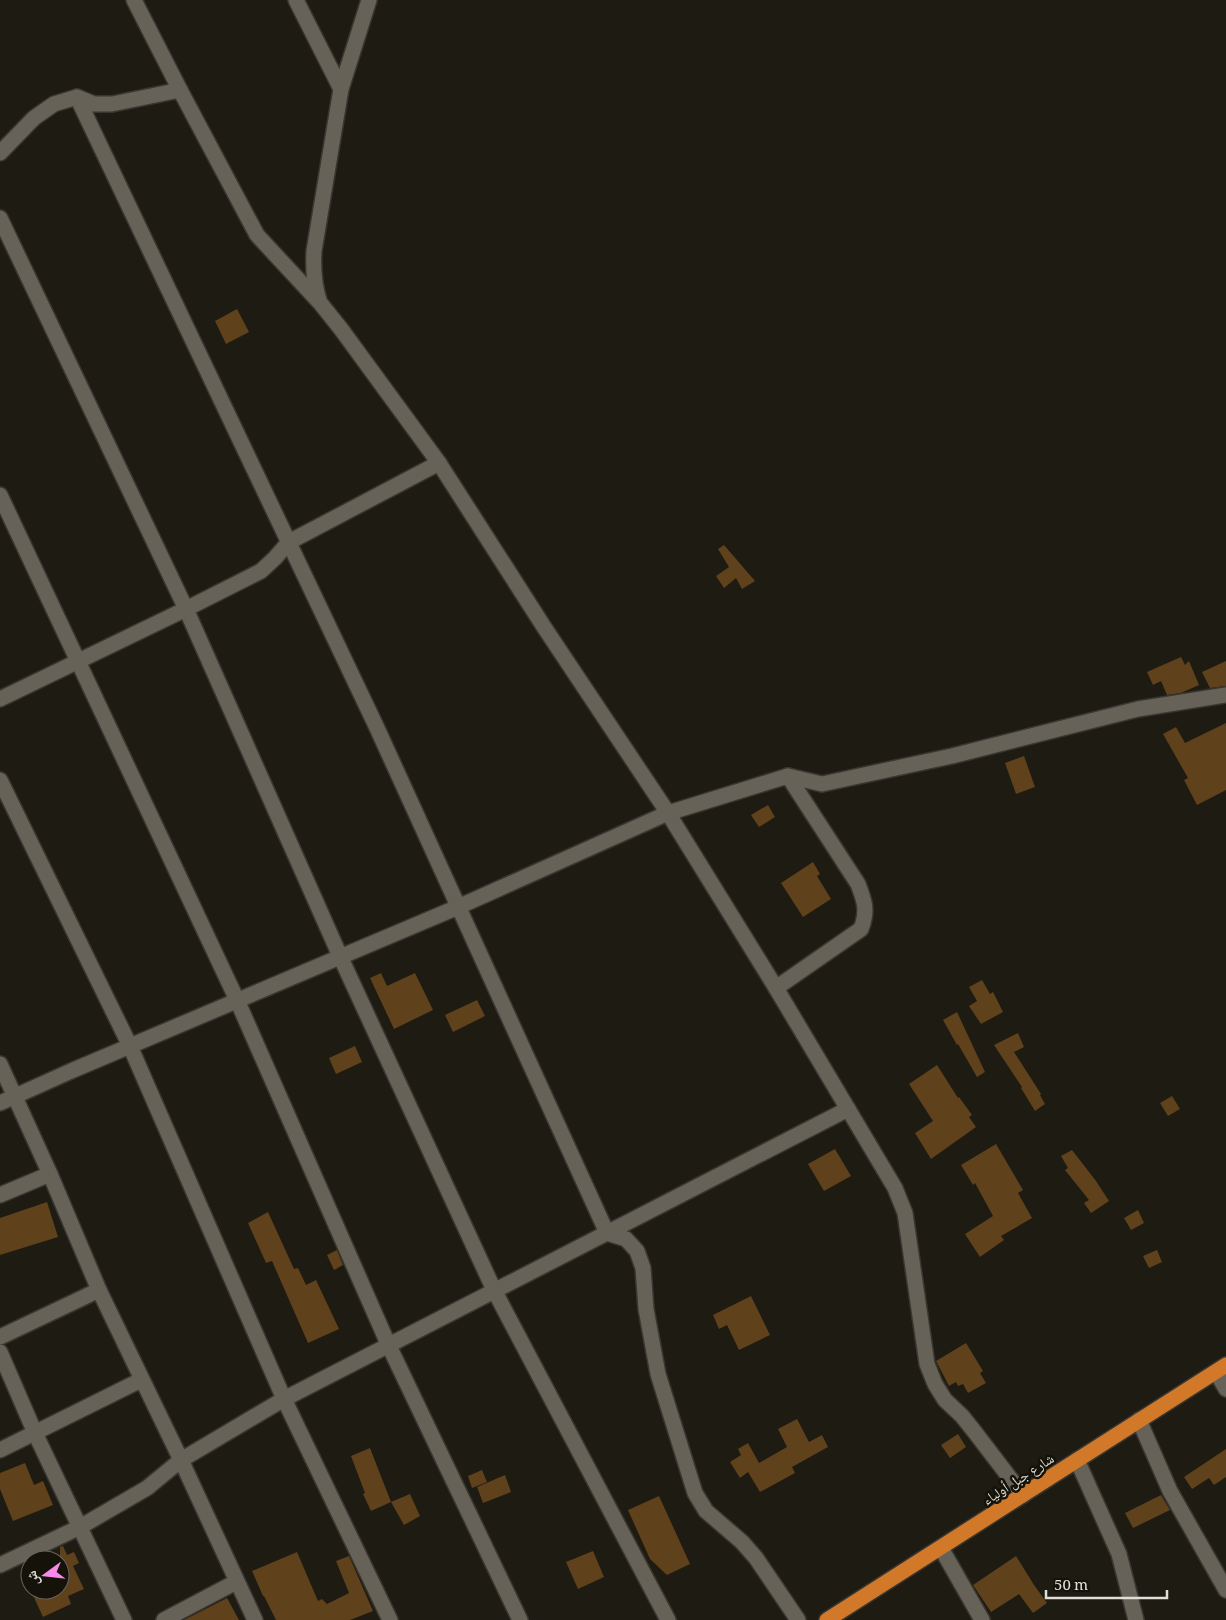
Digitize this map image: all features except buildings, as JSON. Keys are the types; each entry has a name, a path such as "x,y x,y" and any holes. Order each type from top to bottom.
{"highway":[{"name":"شارع جبل أولياء","path":"835,1618 1076,1460 1221,1368"}],"street":[{"path":"134,0 257,235 321,304 361,354 439,463 544,627 668,813 776,988 895,1188 905,1213 927,1364 935,1384 945,1400 962,1416 1023,1495"},
{"path":"296,0 341,90"},
{"path":"321,304 315,287 314,251 341,90 369,0"},
{"path":"0,153 34,118 54,104 77,97 94,104 112,104 180,90"},
{"path":"77,97 377,728 607,1233 626,1239 637,1251 643,1268 646,1309 658,1374 695,1493 706,1511 742,1542 756,1558 798,1620"},
{"path":"0,218 186,609 340,956 494,1290 668,1620"},
{"path":"0,699 261,571 289,542 439,463"},
{"path":"0,495 237,1000 389,1346 520,1620"},
{"path":"0,1103 340,956 458,908 668,813 788,776 822,784 952,756 1138,709 1226,695"},
{"path":"776,988 861,929 866,916 864,900 858,884 788,776"},
{"path":"0,780 130,1046 284,1399 390,1620"},
{"path":"0,1064 50,1174 99,1290 255,1620"},
{"path":"0,1565 80,1527 147,1488 181,1460 284,1399 848,1109"},
{"path":"0,1195 50,1174"},
{"path":"0,1336 99,1290"},
{"path":"0,1352 35,1433 124,1620"},
{"path":"1221,1368 1226,1389"},
{"path":"0,1450 141,1380"},
{"path":"1139,1420 1170,1491 1226,1590"},
{"path":"1076,1460 1119,1554 1136,1620"},
{"path":"941,1548 982,1620"},
{"path":"164,1620 236,1582"}]}
